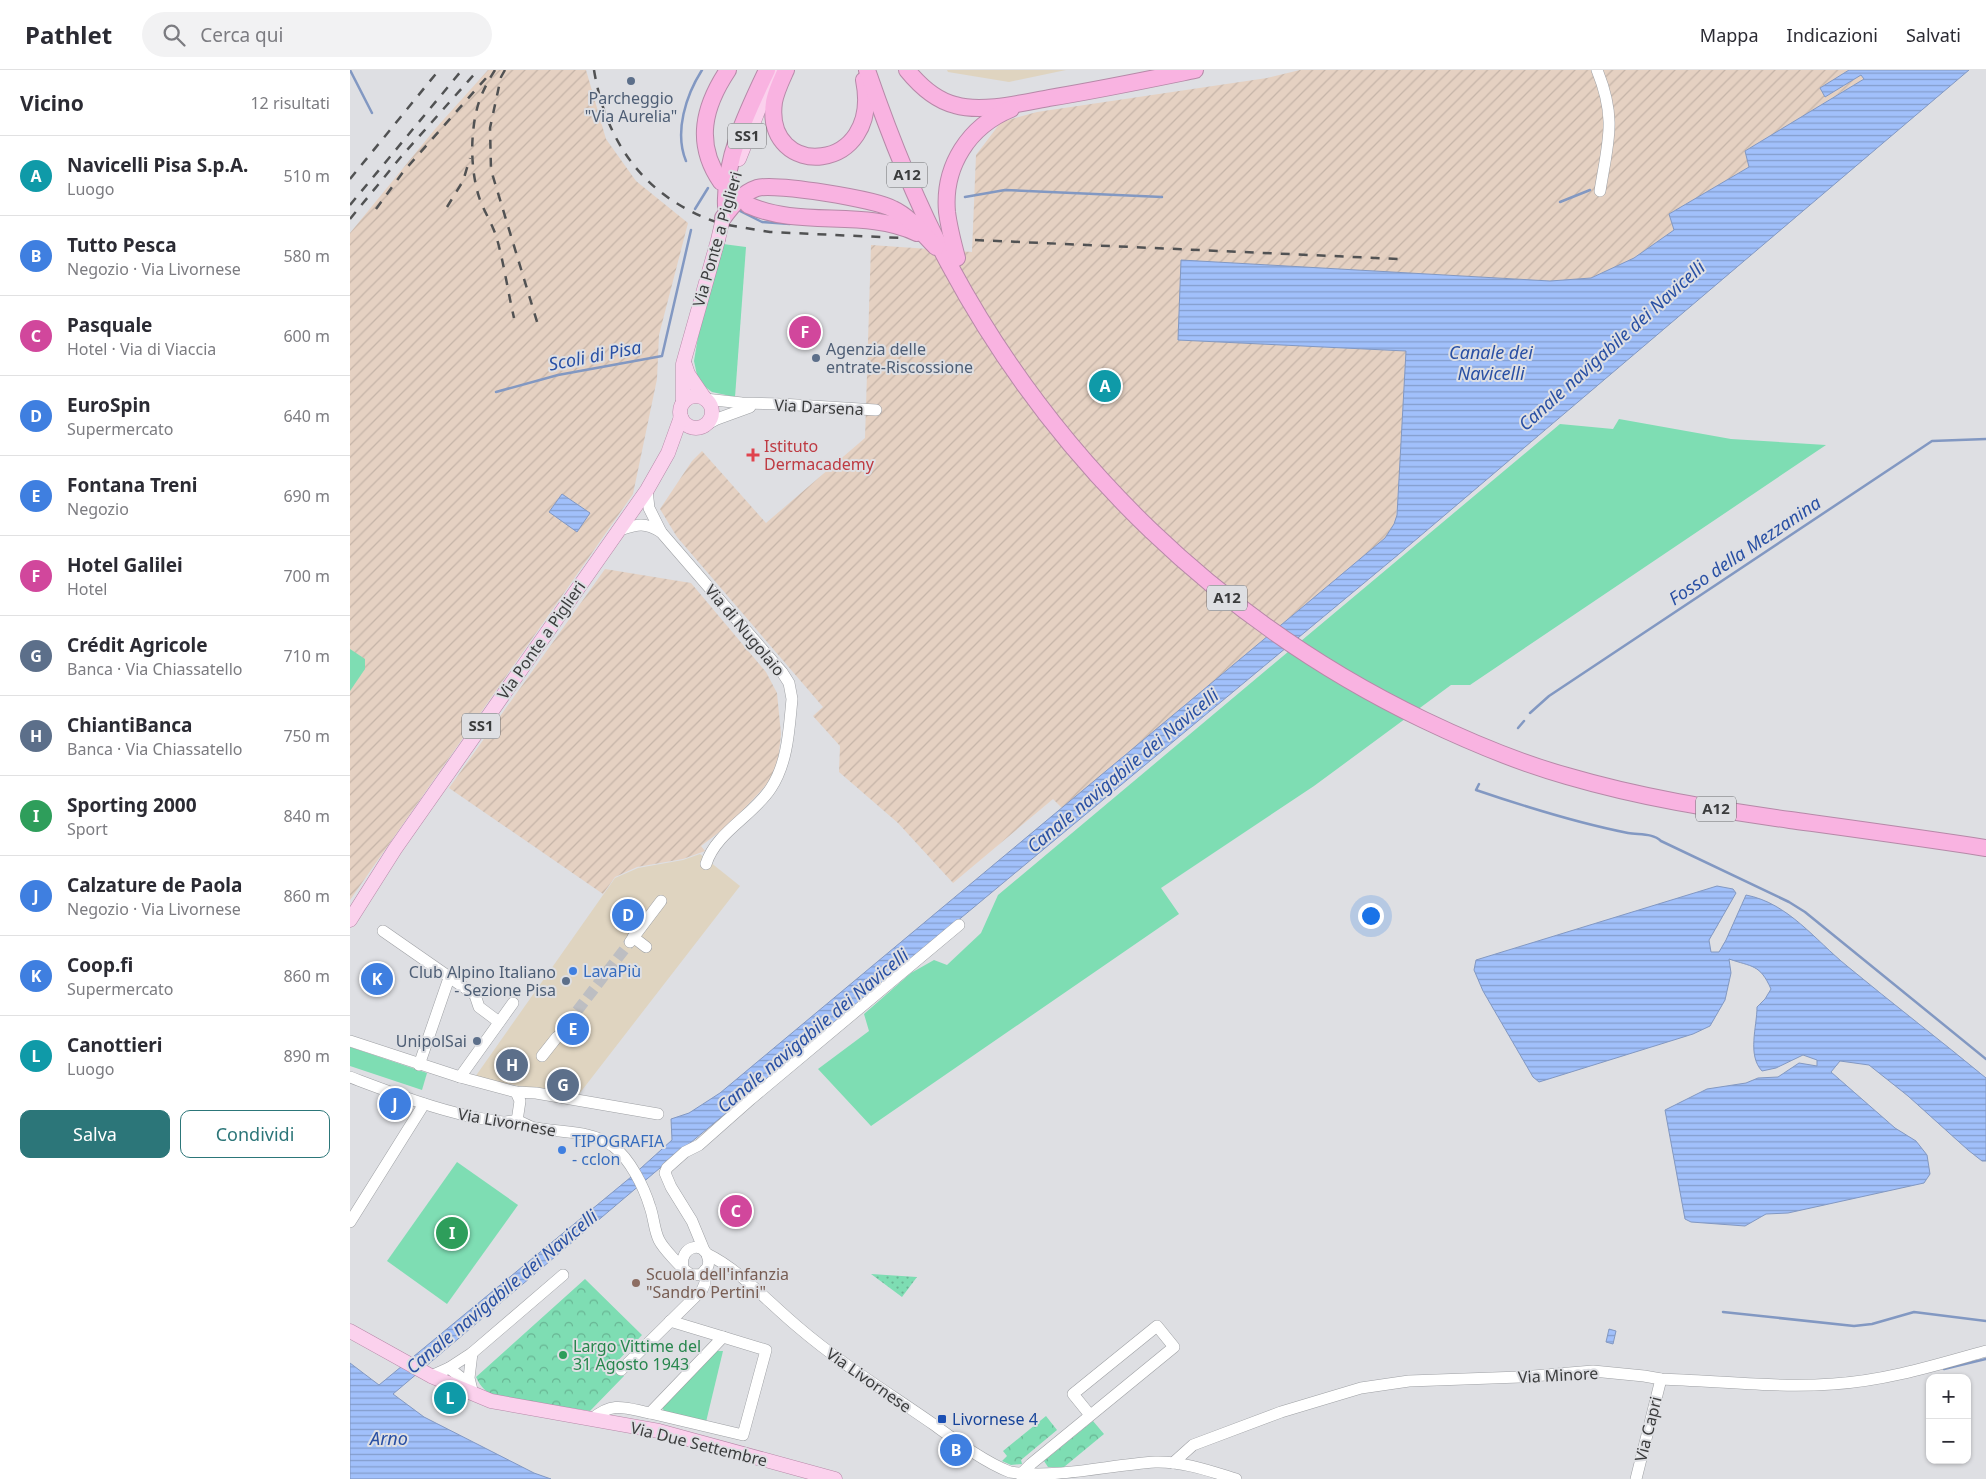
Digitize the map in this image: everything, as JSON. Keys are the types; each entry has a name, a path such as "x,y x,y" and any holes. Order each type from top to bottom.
{"highway":[{"path":"721,182 707,153 705,125 711,98 728,70"},
{"path":"724,212 725,190 734,150 767,70"},
{"path":"786,70 774,100 775,122 778,132 785,143 807,156 829,156 842,149 851,141 864,117 871,77"},
{"path":"907,70 929,92 945,102 976,108 1026,102 1195,70"},
{"name":"A12","path":"871,77 894,147 953,260 994,338 1047,414 1107,486 1165,545 1235,604 1305,654 1370,692 1455,729 1595,775 1693,797 1986,838"},
{"path":"953,260 947,198 950,179 958,154 973,134 987,121 1026,102"},
{"path":"724,212 747,193 758,188 773,187 878,202 904,215 953,260"},
{"path":"748,205 778,215 883,222 903,226 926,237"},
{"name":"A12","path":"1455,729 1499,753 1550,771 1663,800 1986,848"}],"main road":[{"name":"Via Ponte a Piglieri","path":"683,402 682,368 685,354 718,240 724,212 750,129 778,70"},
{"name":"Via Ponte a Piglieri","path":"685,354 684,363 688,374 705,399"},
{"path":"683,402 694,396 705,399"},
{"name":"SS1","path":"701,427 710,419 712,412 710,404 705,399"},
{"name":"SS1","path":"681,417 680,409 683,402"},
{"name":"Via Ponte a Piglieri","path":"350,908 377,874 617,530 647,490 668,453 681,417"},
{"path":"681,417 688,426 701,427"},
{"name":"Via Ponte a Piglieri","path":"668,453 680,440 701,427"},
{"name":"Via Ponte a Piglieri","path":"350,920 373,885 377,874"},
{"name":"Via Due Settembre","path":"350,1331 429,1374 471,1389 503,1404 659,1431 835,1479"}],"street":[{"path":"1597,70 1606,94 1610,121 1610,136 1600,191"},
{"name":"Via Darsena","path":"705,399 876,410"},
{"name":"Via Darsena","path":"701,427 744,408 762,404"},
{"name":"Via di Nugolaio","path":"647,490 649,508 661,532 782,672 791,691 792,699 785,753 774,782 763,797 718,842 706,864"},
{"path":"617,530 640,524 647,525 661,532"},
{"path":"646,947 631,940 661,901"},
{"path":"693,1277 706,1270 709,1264 692,1221 671,1188 665,1173 666,1168 685,1152 699,1145 758,1093 959,925"},
{"path":"384,931 475,995 478,1007 499,1022"},
{"path":"419,1065 449,978"},
{"path":"460,1077 514,1003"},
{"path":"542,1056 557,1037"},
{"path":"350,1040 419,1065 516,1092 536,1093 658,1114"},
{"name":"Via Livornese","path":"350,1077 424,1104 476,1118 496,1121 517,1121 536,1128 600,1139 616,1149 626,1160 646,1197 657,1234 664,1247 693,1277"},
{"path":"516,1092 520,1101 517,1121"},
{"path":"350,1222 424,1104"},
{"path":"621,1370 698,1295 693,1277 682,1259 696,1234"},
{"path":"664,1247 677,1250 697,1247 705,1252"},
{"name":"Via Livornese","path":"705,1252 729,1267 840,1362 980,1456 1006,1471 1022,1477 1060,1478 1143,1464 1173,1463 1236,1479"},
{"path":"693,1277 719,1266 729,1267"},
{"path":"429,1374 449,1368 472,1353 563,1275"},
{"name":"Via Due Settembre","path":"592,1420 608,1408 623,1408 743,1435 766,1350 670,1321"},
{"path":"1022,1477 1031,1464 1174,1347 1157,1326 1073,1394 1090,1415"},
{"name":"Via Due Settembre","path":"650,1413 722,1337"},
{"name":"Via Minore","path":"1173,1463 1193,1445 1281,1412 1361,1388 1410,1381 1520,1377 1593,1371 1644,1376 1661,1380 1797,1386 1835,1384 1889,1376 1986,1351"},
{"path":"471,1389 468,1373 472,1353"},
{"path":"449,1368 471,1389"},
{"name":"Via Capri","path":"1636,1479 1661,1380"}],"shaded area":[{"path":"488,70 586,70 606,139 636,181 688,223 659,335 657,379 633,494 350,900 350,233 436,128"},
{"path":"947,70 1066,70 1009,82 948,72"},
{"path":"1300,70 1849,70 1820,88 1825,97 1861,75 1864,79 1825,102 1749,167 1669,214 1674,230 1634,258 1591,278 1550,281 1181,261 1178,340 1406,351 1396,521 1385,538 1062,808 1053,799 953,883 898,823 839,772 840,746 813,716 823,707 677,537 660,509 692,461 702,451 766,523 865,438 871,245 972,252 976,155 1001,122 1037,112 1267,78"},
{"path":"605,569 691,583 766,672 777,693 781,734 778,762 770,781 730,824 701,846 705,851 683,859 637,867 615,877 603,894 449,788"},
{"path":"700,854 740,886 576,1098 475,1077 615,878 638,868 683,860"}],"green space":[{"path":"723,244 746,247 735,397 712,392 704,386 697,375 694,361 699,331"},
{"path":"1619,419 1731,439 1826,445 1470,685 1451,685 1314,786 1161,888 1179,914 871,1126 818,1069 869,1031 864,1014 911,973 934,960 947,965 981,933 998,895 1560,424 1613,429"},
{"path":"350,649 365,659 365,669 350,691"},
{"path":"350,1047 427,1073 422,1090 350,1066"},
{"path":"457,1162 518,1205 447,1304 387,1261"},
{"path":"871,1274 917,1277 902,1297"},
{"path":"585,1279 642,1335 614,1365 624,1376 590,1411 497,1397 484,1389 476,1377"},
{"path":"715,1351 723,1351 706,1422 665,1413 662,1407"},
{"path":"1046,1416 1057,1430 1021,1460 1022,1464 1011,1465 1002,1461 1007,1456 1003,1451"},
{"path":"1093,1421 1104,1434 1064,1467 1048,1467 1044,1461"}],"water":[{"name":"Canale dei Navicelli","path":"1849,70 1969,70 1399,554 654,1173 393,1394 424,1417 534,1473 551,1479 350,1479 350,1363 379,1385 631,1177 672,1140 671,1119 689,1113 720,1093 1385,538 1394,524 1397,515 1406,351 1178,340 1181,260 1550,281 1591,278 1634,258 1674,230 1669,214 1749,167 1745,151 1864,79 1861,75 1825,97 1820,88"},
{"path":"562,494 590,513 577,532 549,512"},
{"path":"1717,886 1733,889 1736,893 1709,940 1711,952 1719,952 1746,895 1761,899 1788,914 1847,966 1986,1078 1986,1161 1982,1161 1968,1150 1908,1096 1869,1065 1840,1061 1831,1072 1895,1128 1916,1141 1927,1155 1930,1174 1924,1183 1788,1213 1766,1214 1745,1226 1691,1222 1685,1219 1665,1110 1707,1089 1746,1083 1758,1078 1778,1077 1799,1063 1817,1066 1817,1060 1803,1055 1776,1068 1762,1071 1757,1064 1754,1049 1757,1007 1771,989 1763,975 1755,968 1729,959 1731,973 1725,1000 1710,1026 1693,1034 1539,1082 1533,1077 1483,991 1474,970 1476,960"},
{"path":"1609,1329 1616,1331 1613,1344 1606,1342"}],"waterway":[{"path":"350,70 372,113"},
{"name":"Scoli di Pisa","path":"686,161 681,138 684,114 691,91 702,70"},
{"name":"Scoli di Pisa","path":"695,209 708,188"},
{"path":"965,197 1005,190 1162,197"},
{"path":"1560,202 1590,190"},
{"path":"740,211 762,222 790,224"},
{"name":"Scoli di Pisa","path":"496,392 558,375 662,356 691,230"},
{"name":"Fosso della Mezzanina","path":"1530,713 1549,696 1932,441 1986,439"},
{"path":"1518,728 1524,721"},
{"path":"1479,784 1476,790 1533,808 1609,829 1658,838 1789,902 1805,912 1986,1059"},
{"path":"1723,1312 1854,1326 1872,1324 1914,1312 1986,1321"},
{"path":"1944,1369 1986,1359"}],"tunnel":[{"path":"557,1037 630,942"}],"railway":[{"path":"350,179 439,70"},
{"path":"350,205 462,70"},
{"path":"350,219 400,158 478,70"},
{"path":"495,70 478,105 475,116 472,152 477,189 497,239 514,318"},
{"path":"505,70 501,77 490,128 491,170 538,325"},
{"path":"594,70 608,121 619,144 633,164 649,182 669,198 691,211 716,222"},
{"path":"376,209 403,172 487,77"},
{"path":"447,207 463,181 470,158"},
{"path":"728,225 770,232 902,238"},
{"path":"975,240 1399,259"}],"place":[{"name":"Parcheggio \"Via Aurelia\"","path":"631,81"},
{"name":"Hotel Galilei","path":"805,332"},
{"name":"Agenzia delle entrate-Riscossione","path":"816,358"},
{"name":"Navicelli Pisa S.p.A.","path":"1105,386"},
{"name":"Istituto Dermacademy","path":"753,455"},
{"name":"EuroSpin","path":"628,915"},
{"name":"LavaPiù","path":"573,971"},
{"name":"Coop.fi","path":"377,979"},
{"name":"Club Alpino Italiano - Sezione Pisa","path":"566,981"},
{"name":"Fontana Treni","path":"573,1029"},
{"name":"UnipolSai","path":"477,1041"},
{"name":"ChiantiBanca","path":"512,1065"},
{"name":"Crédit Agricole","path":"563,1085"},
{"name":"Calzature de Paola","path":"395,1104"},
{"name":"TIPOGRAFIA - cclon","path":"562,1150"},
{"name":"Pasquale","path":"736,1211"},
{"name":"Sporting 2000","path":"452,1233"},
{"name":"Scuola dell'infanzia \"Sandro Pertini\"","path":"636,1283"},
{"name":"Largo Vittime del 31 Agosto 1943","path":"563,1355"},
{"name":"Canottieri","path":"450,1398"},
{"name":"Livornese 4","path":"942,1419"},
{"name":"Tutto Pesca","path":"956,1450"}],"water label":[{"name":"Canale navigabile dei Navicelli","path":"1612,346"},
{"name":"Canale navigabile dei Navicelli","path":"1123,771"},
{"name":"Canale navigabile dei Navicelli","path":"813,1031"},
{"name":"Canale navigabile dei Navicelli","path":"502,1292"},
{"name":"Arno","path":"389,1439"}]}
